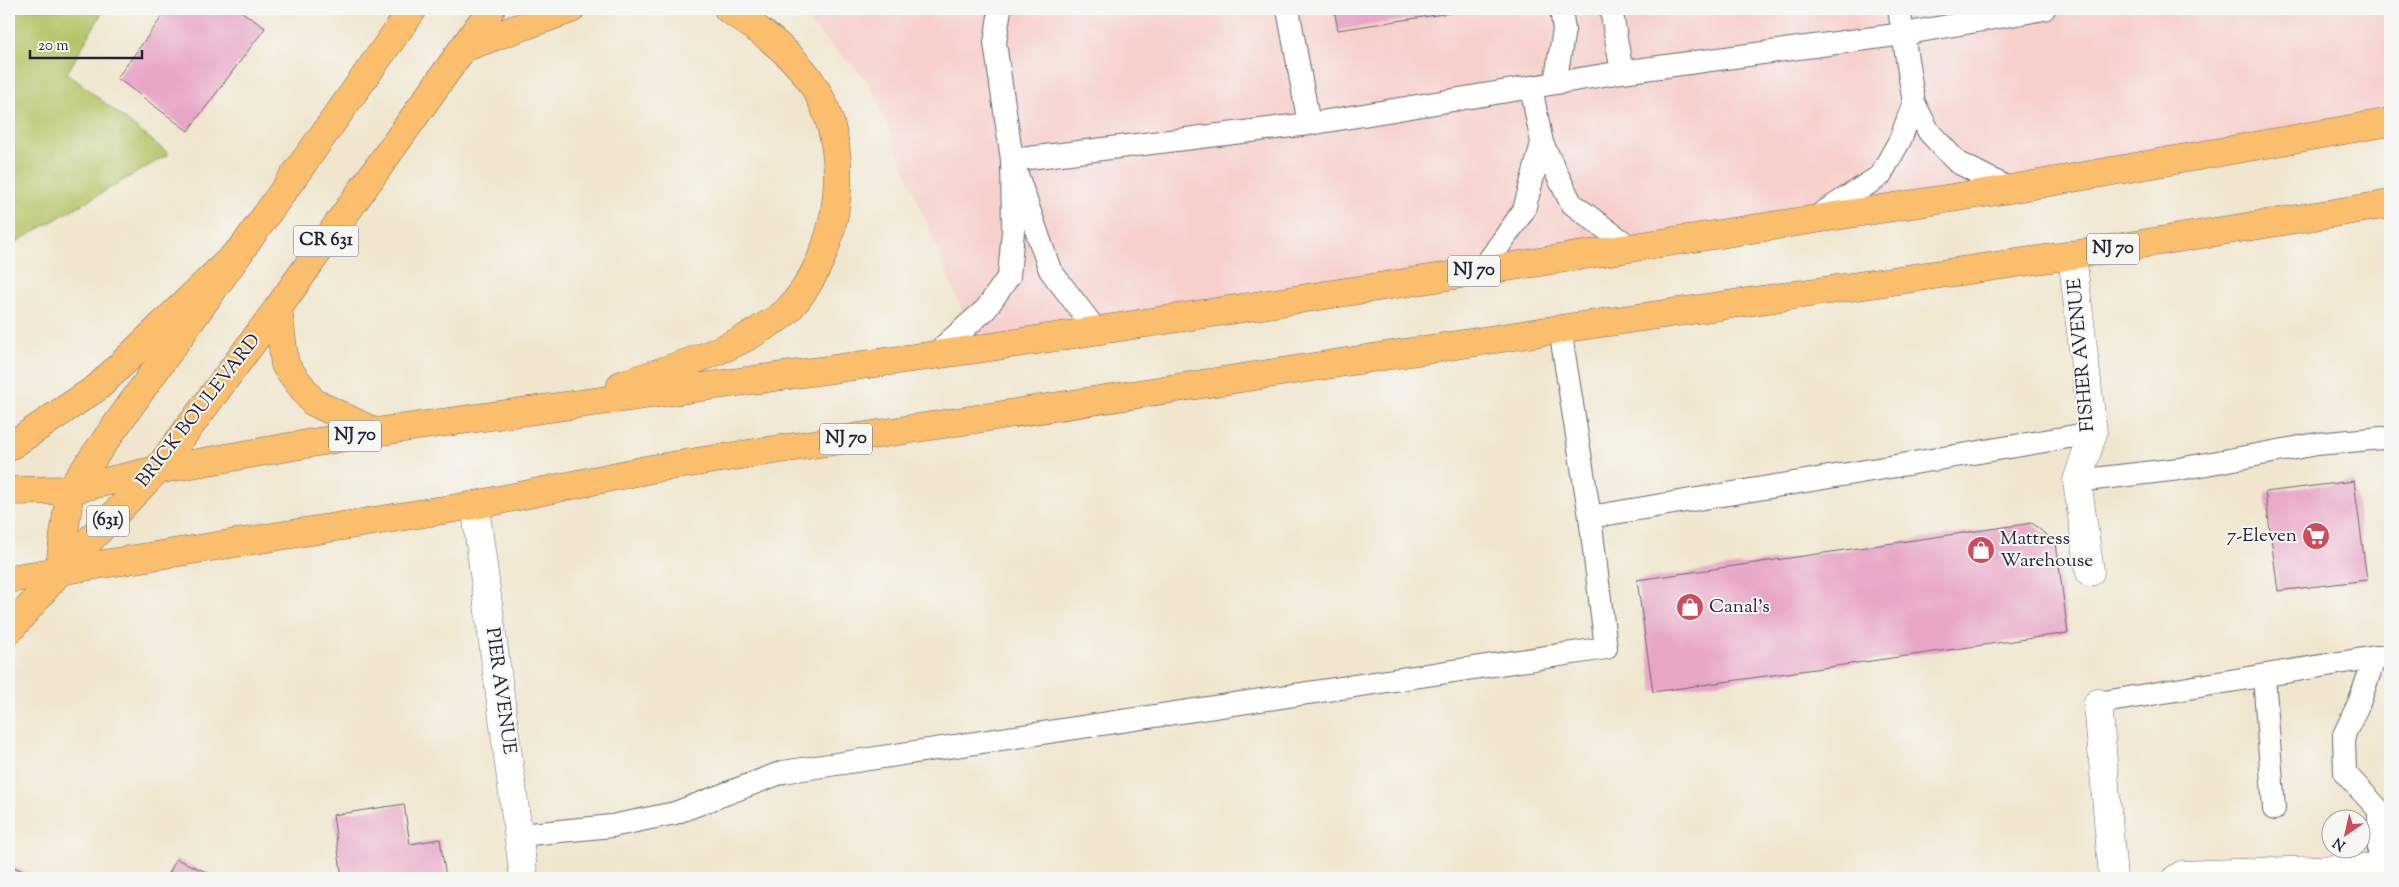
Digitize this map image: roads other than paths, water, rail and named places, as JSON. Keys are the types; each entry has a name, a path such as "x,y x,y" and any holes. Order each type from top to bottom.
{"main road":[{"path":"59,572 70,490 413,9"},
{"name":"BRICK BOULEVARD","path":"9,631 59,572 157,470 278,308 491,9"},
{"path":"462,48 571,9"},
{"path":"555,406 710,355 755,333 785,313 807,286 824,250 833,219 837,185 836,152 828,117 811,81 791,57 758,28 728,9"},
{"name":"NJ 70","path":"9,491 70,490 157,470 375,432 934,355 1816,217 2010,189 2390,122"},
{"name":"NJ 70","path":"9,579 475,505 651,469 1560,329 2072,255 2390,204"},
{"path":"9,447 98,387 239,251"},
{"path":"278,308 285,365 312,402 375,432"}],"street":[{"name":"FISHER AVENUE","path":"2072,255 2093,432 2076,481 2090,572"},
{"name":"PIER AVENUE","path":"475,505 524,878"},
{"path":"2098,703 2113,878"},
{"path":"2177,878 2182,875 2384,867"}],"lane":[{"path":"934,355 986,309 1009,276 1013,232 1012,160 995,43 1000,9"},
{"path":"1288,9 1309,124"},
{"path":"1555,83 1564,30 1561,9"},
{"path":"1611,9 1622,72"},
{"path":"1899,9 1914,102 1929,132 1957,162 2010,189"},
{"path":"1012,160 1309,124 1622,72 1903,34 2044,9"},
{"path":"1532,87 1542,143 1571,204 1630,247"},
{"path":"1816,217 1880,176 1900,140 1914,102"},
{"path":"1482,270 1524,210 1542,143"},
{"path":"1012,160 1050,270 1096,330"},
{"path":"519,836 612,826 675,813 783,772 1606,648 1590,517 1560,329"},
{"path":"1590,517 2093,432"},
{"path":"2076,481 2179,469 2317,444 2382,438 2390,440"},
{"path":"2098,703 2382,657"},
{"path":"2382,657 2344,734 2345,773 2378,810 2384,867"},
{"path":"2264,676 2274,809"}],"place":[{"name":"7-Eleven","path":"2316,536"},
{"name":"Mattress Warehouse","path":"1981,550"},
{"name":"Canal's","path":"1690,607"}]}
